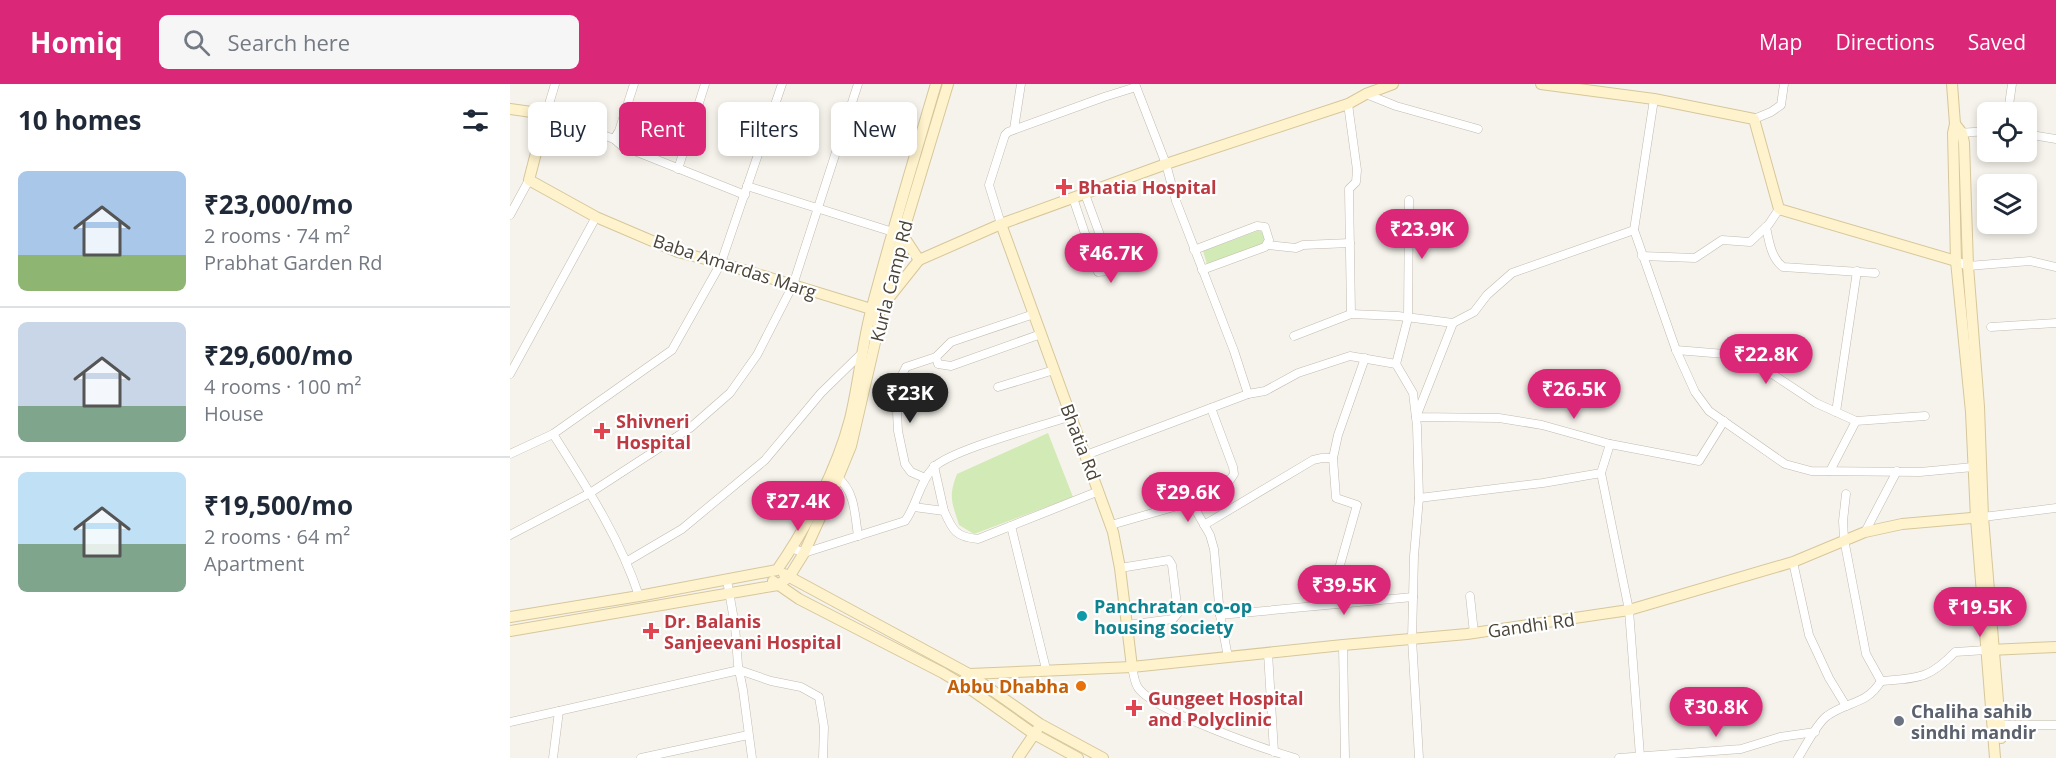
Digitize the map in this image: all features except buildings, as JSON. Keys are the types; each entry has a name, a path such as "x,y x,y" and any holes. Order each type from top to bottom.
{"street":[{"path":"550,102 555,84"},
{"path":"614,140 634,84"},
{"path":"678,169 705,84"},
{"path":"510,454 553,434 672,350 722,263 782,84"},
{"path":"510,535 590,493 690,428 730,393 757,355 793,285 858,84"},
{"name":"Kurla Camp Rd","path":"777,570 792,548 822,490 849,420 863,351 898,233 936,84"},
{"name":"Kurla Camp Rd","path":"898,233 948,84"},
{"path":"1014,129 1021,84"},
{"path":"876,309 919,260 1001,224 1166,164 1348,104 1365,94 1393,84"},
{"path":"1541,84 1605,89 1754,119 1781,105 1784,84"},
{"path":"1783,93 1791,84"},
{"path":"1952,84 1979,407 1979,517"},
{"path":"2009,102 2012,84"},
{"path":"1001,224 989,185 1005,135 1014,129 1136,86 1248,394"},
{"path":"1365,94 1396,106 1478,129"},
{"path":"1654,99 1634,230 1676,350 1701,401 1709,411 1785,464 1811,471 1920,472 1973,467"},
{"path":"1348,104 1357,170 1356,182 1349,189 1351,314"},
{"path":"510,108 528,111"},
{"path":"1754,119 1779,209"},
{"path":"1957,130 1977,131"},
{"path":"1957,130 1956,261 2001,758"},
{"path":"2037,136 2056,139"},
{"path":"607,137 622,146 678,169 898,233 919,260"},
{"path":"510,215 529,180 535,156"},
{"name":"Baba Amardas Marg","path":"529,180 596,217 678,252 876,309"},
{"path":"1072,198 1098,272 1110,271 1112,268 1085,194"},
{"path":"1409,200 1408,318 1396,364 1413,393 1416,417 1419,498 1412,639 1419,758"},
{"path":"1642,256 1695,258 1722,240 1750,242 1766,227 1779,209"},
{"path":"1779,209 1968,266 2030,261 2056,267"},
{"path":"510,374 596,217"},
{"path":"1082,224 1094,219"},
{"name":"Bhatia Rd","path":"1001,224 1111,525 1120,567 1132,668"},
{"path":"1194,250 1260,225 1265,227 1269,240 1267,245"},
{"path":"1766,227 1772,253 1783,267 1875,273"},
{"path":"1294,336 1351,314 1453,323 1474,312 1487,295 1512,273 1634,230"},
{"path":"1202,270 1267,245 1296,248 1303,245 1350,243"},
{"path":"1836,412 1857,271"},
{"name":"Kurla Camp Rd","path":"510,631 778,585 789,577 804,553 850,446 876,338 876,309"},
{"path":"925,478 911,472 905,464 898,431 897,412 903,373 906,368 936,357 951,342 1034,314"},
{"path":"1416,417 1453,323"},
{"path":"1991,327 2056,323"},
{"path":"936,357 938,364 951,366 1041,334"},
{"path":"1676,350 1737,355 1750,360 1816,403 1856,421 1925,416"},
{"path":"626,562 682,529 765,460 821,393 863,351"},
{"path":"1086,455 1248,394 1265,391 1298,373 1350,356 1396,364"},
{"path":"1335,603 1336,579 1357,505 1336,498 1333,458 1338,435 1365,358"},
{"path":"998,387 1054,370"},
{"path":"1111,525 1191,502 1230,480 1234,474 1233,467 1211,408"},
{"path":"792,548 804,553 905,521 914,507 925,478 934,466 955,454 1071,416"},
{"path":"1416,417 1500,418 1542,425 1610,444 1699,461 1724,421"},
{"path":"1830,471 1856,421"},
{"path":"553,434 590,493 626,562 639,596"},
{"path":"1610,444 1601,473 1629,610 1640,756"},
{"path":"1204,525 1296,469 1322,458 1333,458"},
{"path":"934,466 944,512 953,531 965,538 978,539 1099,491"},
{"path":"1865,532 1897,471"},
{"path":"1419,498 1544,483 1601,473"},
{"path":"838,478 845,483 851,495 858,536"},
{"path":"1846,494 1844,538 1866,654 1881,681"},
{"path":"1191,502 1210,535 1214,549 1220,615 1228,657"},
{"path":"914,507 944,512"},
{"path":"1979,517 2056,508"},
{"name":"Gandhi Rd","path":"969,674 1046,669 1074,671 1132,668 1474,633 1629,610 1793,562 1844,538 1865,532 1902,524 1979,517"},
{"path":"1011,526 1046,669"},
{"path":"1120,567 1169,560 1172,565 1177,601 1178,613 1173,619 1127,625"},
{"path":"1793,562 1809,635 1828,678 1846,706"},
{"path":"510,617 777,570 969,674 1040,724 1102,758"},
{"path":"764,572 778,585 799,598 961,684 1034,734 1078,758"},
{"path":"727,580 752,758"},
{"path":"1470,596 1474,633"},
{"path":"1220,615 1413,597"},
{"path":"1343,645 1345,758"},
{"path":"1798,758 1826,717 1868,698 1881,681 1919,677 1939,669 1955,652 2056,647"},
{"path":"1268,653 1274,752"},
{"path":"1132,668 1135,682 1140,690 1154,700 1187,718 1295,758"},
{"path":"510,722 739,669 771,681 801,687 819,697 824,727 823,758"},
{"path":"961,684 969,674"},
{"path":"552,758 559,711"},
{"path":"1018,758 1040,724"},
{"path":"1997,725 2056,725"},
{"path":"1995,758 1997,725"},
{"path":"1619,758 1707,755 1815,732"},
{"path":"641,758 748,735"}],"green space":[{"path":"1260,230 1266,237 1264,246 1207,264 1203,251"},
{"path":"1048,433 1073,497 974,534 959,525 952,500 957,474"}],"place":[{"name":"Bhatia Hospital","path":"1064,187"},
{"name":"Shivneri Hospital","path":"602,431"},
{"name":"Panchratan co-op housing society","path":"1082,616"},
{"name":"Dr. Balanis Sanjeevani Hospital","path":"651,631"},
{"name":"Abbu Dhabha","path":"1081,686"},
{"name":"Gungeet Hospital and Polyclinic","path":"1134,708"},
{"name":"Chaliha sahib sindhi mandir","path":"1899,721"}]}
